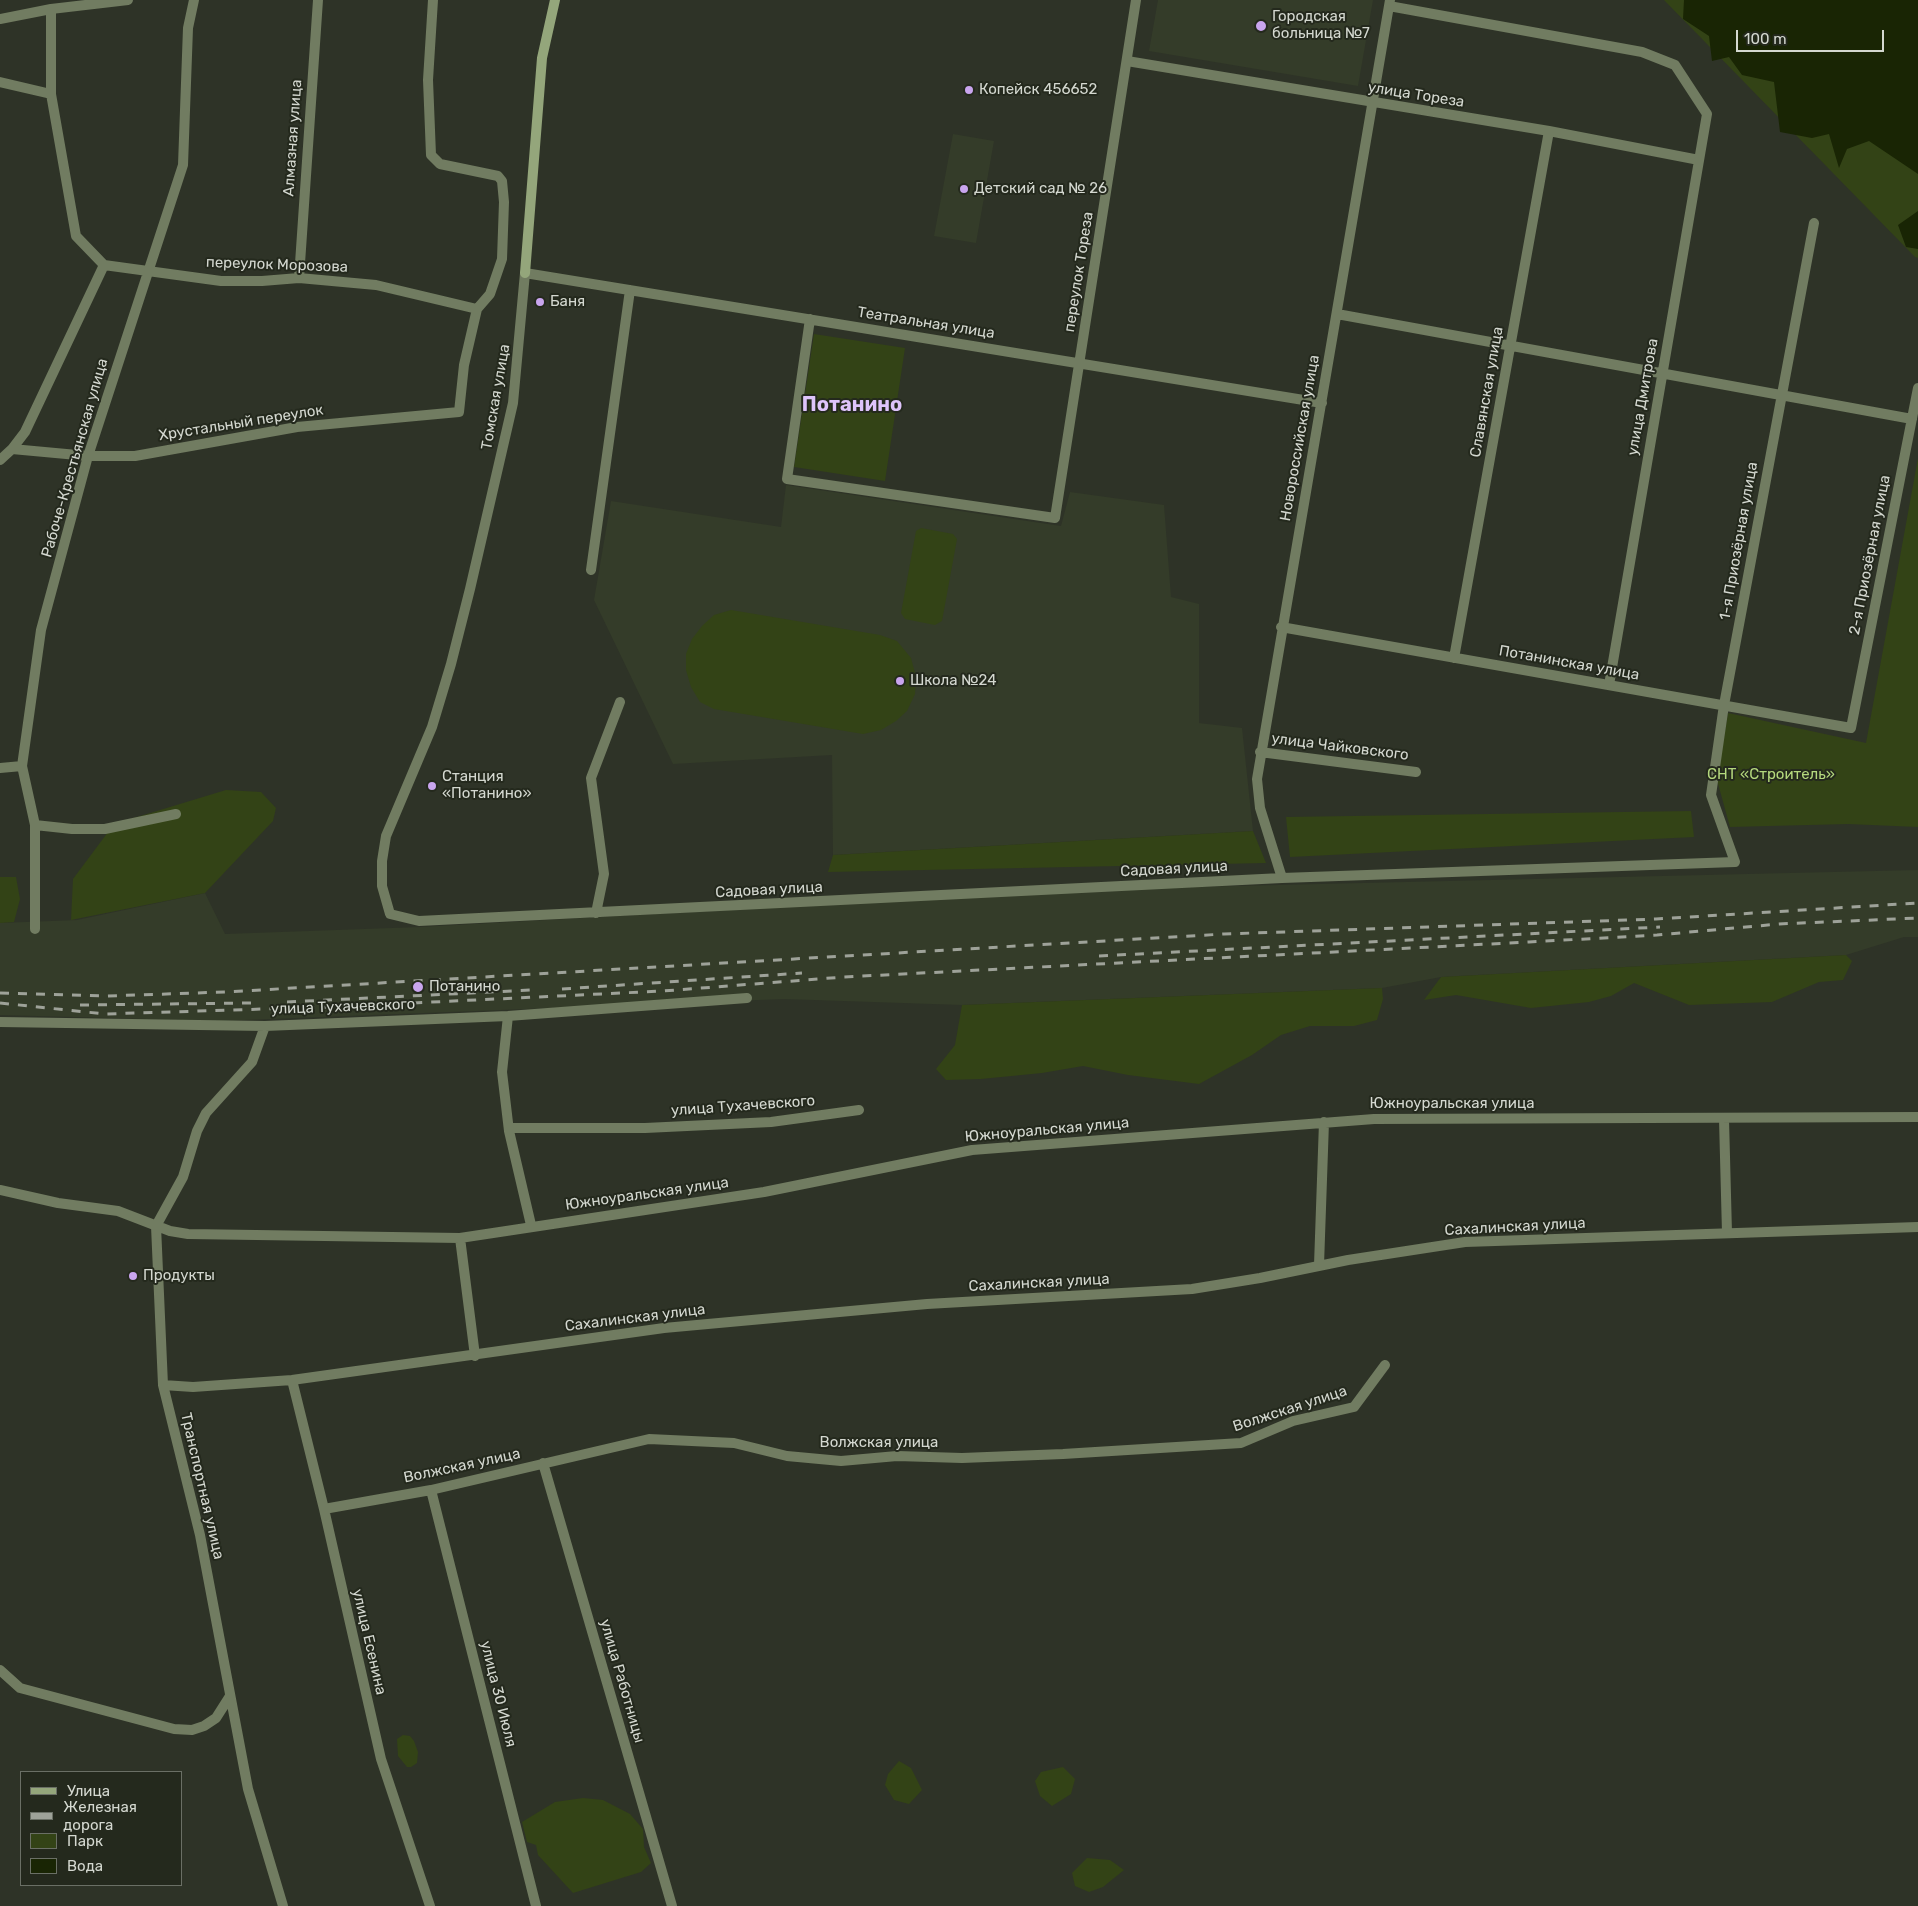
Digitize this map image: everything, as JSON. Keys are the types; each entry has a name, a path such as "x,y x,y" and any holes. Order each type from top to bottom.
{"street":[{"path":"0,19 51,9 128,0"},
{"name":"Рабоче-Крестьянская улица","path":"35,929 35,825 22,766 42,630 88,456 183,165 188,28 194,0"},
{"name":"Алмазная улица","path":"298,278 318,0"},
{"path":"432,0 428,80 431,155 440,164 498,176 502,181 504,202 502,259 490,294 477,309"},
{"name":"Томская улица","path":"407,788 432,727 452,664 512,403 525,273 542,58 555,0"},
{"name":"переулок Тореза","path":"810,320 787,479 1055,518 1136,0"},
{"name":"Новороссийская улица","path":"1282,878 1260,808 1257,780 1260,752 1322,403 1389,3"},
{"name":"улица Дмитрова","path":"1389,3 1642,52 1675,65 1707,114 1609,685"},
{"path":"0,460 12,449 25,432 104,265 76,236 52,94 51,9"},
{"name":"улица Тореза","path":"1127,61 1371,103 1549,131 1699,160"},
{"path":"0,82 52,94"},
{"name":"Славянская улица","path":"1454,658 1549,131"},
{"name":"1-я Приозёрная улица","path":"1735,862 1711,795 1724,705 1814,223"},
{"name":"переулок Морозова","path":"104,265 221,281 262,282 298,278 376,285 477,309"},
{"name":"Театральная улица","path":"525,273 1322,403"},
{"path":"591,570 630,290"},
{"name":"Хрустальный переулок","path":"12,449 88,456 135,456 297,427 458,412 464,365 477,309"},
{"path":"1337,314 1912,419"},
{"name":"2-я Приозёрная улица","path":"1851,728 1918,388"},
{"name":"Потанинская улица","path":"1281,627 1851,728"},
{"path":"596,913 604,874 591,778 620,702"},
{"name":"улица Чайковского","path":"1260,752 1416,772"},
{"path":"0,768 22,766"},
{"name":"Садовая улица","path":"407,788 386,836 382,861 382,886 390,914 419,920 596,913 1282,878 1735,862"},
{"path":"35,825 72,829 105,829 176,814"},
{"name":"улица Тухачевского","path":"0,1022 265,1026 508,1016 747,998"},
{"path":"508,1016 502,1072 509,1128 532,1225"},
{"path":"0,1190 58,1203 118,1211 156,1226 183,1178 197,1131 206,1113 252,1062 265,1026"},
{"name":"улица Тухачевского","path":"509,1128 645,1128 741,1123 859,1110"},
{"name":"Южноуральская улица","path":"156,1226 188,1234 460,1238 532,1225 764,1192 972,1150 1324,1122 1374,1119 1918,1117"},
{"path":"1724,1119 1727,1233"},
{"path":"1319,1265 1324,1122"},
{"name":"Транспортная улица","path":"156,1226 163,1385 200,1535 248,1789 283,1906"},
{"name":"Сахалинская улица","path":"163,1385 193,1388 292,1380 475,1356 664,1328 927,1304 1192,1289 1260,1278 1319,1265 1466,1242 1918,1227"},
{"path":"460,1238 475,1356"},
{"name":"Волжская улица","path":"324,1509 431,1490 649,1439 734,1443 787,1456 841,1462 898,1456 962,1458 1241,1443 1293,1421 1354,1407 1385,1365"},
{"name":"улица Есенина","path":"292,1380 324,1509 380,1759 430,1906"},
{"name":"улица Работницы","path":"543,1463 672,1906"},
{"name":"улица 30 Июля","path":"431,1490 536,1906"},
{"path":"0,1670 20,1688 174,1729 192,1730 204,1726 216,1718 230,1696"}],"shaded area":[{"name":"Городская больница №7","path":"1158,0 1373,0 1358,86 1149,51"},
{"name":"Детский сад № 26","path":"953,134 994,141 976,243 934,236"},
{"name":"Школа №24","path":"786,485 1061,526 1070,492 1164,505 1171,597 1199,604 1199,723 1242,728 1253,831 833,855 832,755 673,764 594,600 611,501 781,527"},
{"path":"1918,870 1918,937 1904,937 1846,955 1441,977 1382,988 962,1005 784,999 219,1021 0,1015 0,923 77,920 205,893 225,934 420,927 1107,889"}],"green space":[{"path":"1664,0 1918,0 1918,258 1915,257"},
{"path":"814,334 905,348 885,481 794,467"},
{"name":"СНТ «Строитель»","path":"1918,458 1918,827 1848,824 1730,827 1717,780 1728,713 1866,743"},
{"path":"921,528 953,534 957,539 942,621 935,625 905,619 901,613 916,531"},
{"path":"731,610 880,635 897,641 911,658 916,677 915,694 907,711 896,721 881,730 863,734 714,709 700,702 691,687 686,670 686,654 692,639 702,626 714,615"},
{"path":"226,790 261,792 276,808 273,821 205,893 71,920 73,879 114,824"},
{"path":"1691,811 1694,837 1290,857 1286,817"},
{"path":"1253,831 1266,863 828,872 833,855"},
{"path":"0,877 16,877 20,899 14,922 0,923"},
{"path":"1846,955 1852,961 1843,980 1819,982 1772,1002 1689,1005 1634,983 1611,996 1589,1002 1531,1008 1456,995 1424,1000 1441,977"},
{"path":"1382,988 1383,999 1377,1020 1354,1026 1310,1026 1281,1035 1252,1055 1199,1084 1128,1075 1083,1066 1042,1073 981,1079 946,1080 936,1069 955,1045 962,1005"},
{"path":"403,1735 410,1736 418,1752 417,1763 411,1767 407,1767 398,1756 397,1739"},
{"path":"899,1761 911,1768 922,1790 909,1804 894,1800 885,1785 888,1774"},
{"path":"1063,1767 1075,1779 1071,1794 1052,1806 1040,1796 1035,1781 1041,1772"},
{"path":"583,1798 603,1800 630,1814 643,1829 644,1847 651,1863 641,1872 573,1893 538,1855 536,1845 527,1842 522,1822 555,1802"},
{"path":"1087,1858 1110,1860 1124,1870 1103,1887 1089,1892 1075,1886 1072,1873"}],"water":[{"path":"1684,0 1918,0 1918,174 1869,141 1847,149 1839,168 1829,134 1812,138 1780,132 1774,82 1742,75 1729,57 1712,61 1709,36 1683,19"},
{"path":"1918,211 1918,249 1906,247 1898,225"}],"railway":[{"path":"0,993 107,996 225,992 1224,934 1656,919 1918,903"},
{"path":"0,1003 105,1014 328,1007 663,991 844,977 1657,935 1779,924 1918,918"},
{"path":"1099,956 1660,927"},
{"path":"562,989 802,973"},
{"path":"287,1002 532,990"},
{"path":"80,1005 252,1003"}],"place":[{"name":"Городская больница №7","path":"1261,26"},
{"name":"Копейск 456652","path":"969,90"},
{"name":"Детский сад № 26","path":"964,189"},
{"name":"Баня","path":"540,302"},
{"name":"Школа №24","path":"900,681"},
{"name":"Станция «Потанино»","path":"432,786"},
{"name":"Потанино","path":"418,987"},
{"name":"Продукты","path":"133,1276"}],"district":[{"name":"Потанино","path":"852,405"}]}
